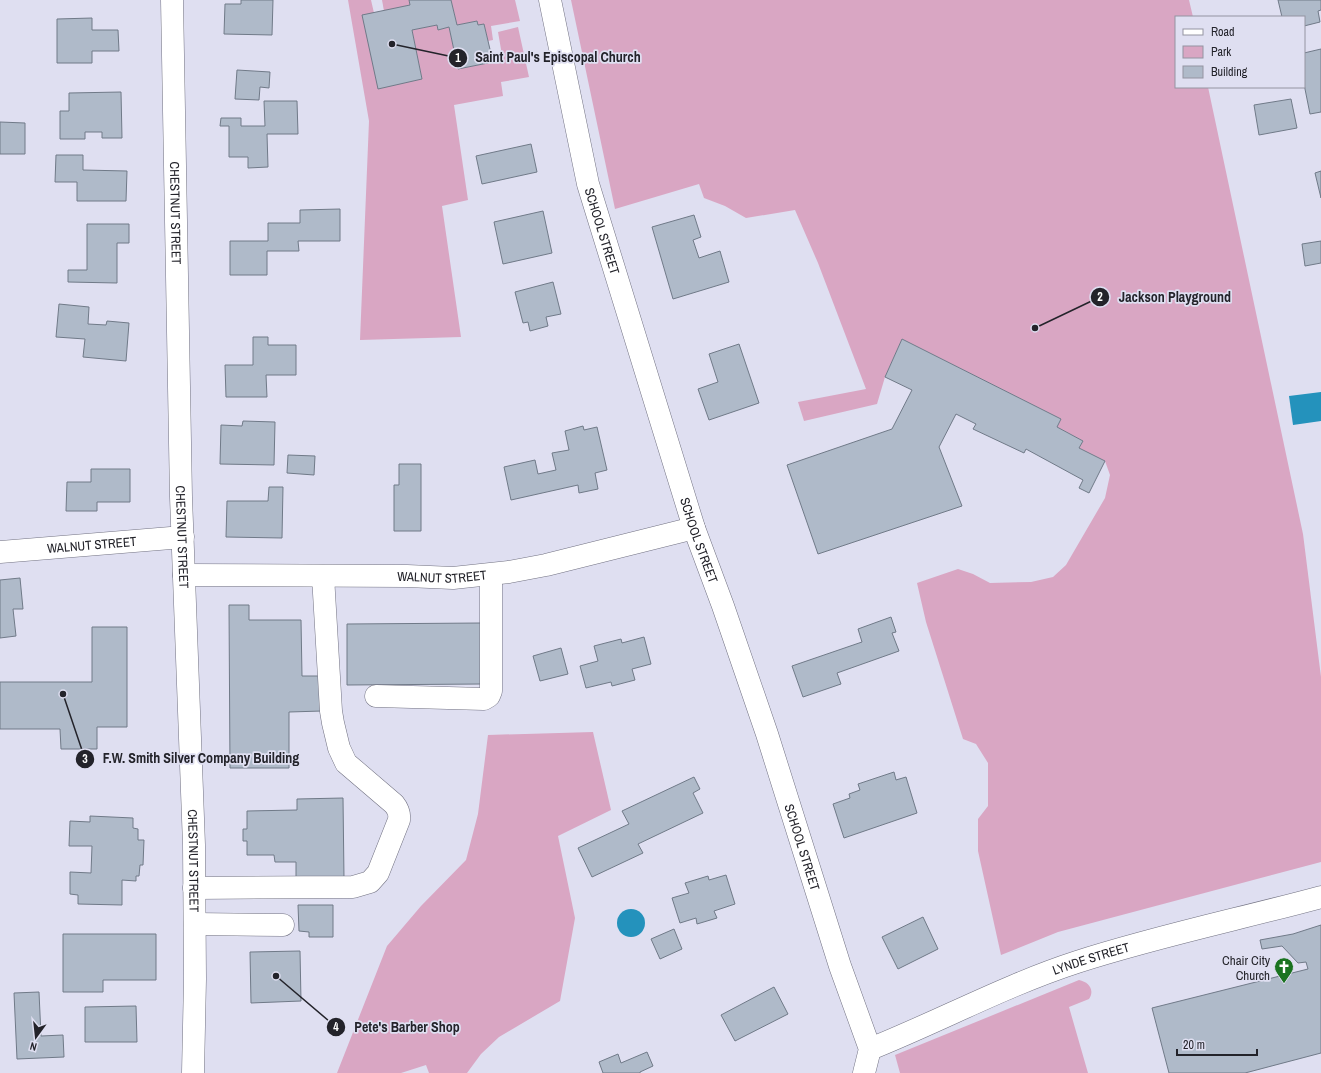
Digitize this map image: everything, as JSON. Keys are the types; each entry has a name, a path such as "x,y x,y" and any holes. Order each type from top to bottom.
{"street":[{"name":"CHESTNUT STREET","path":"172,0 180,471 194,888 193,1073"},
{"name":"SCHOOL STREET","path":"550,0 588,184 694,528 723,606 767,734 840,966 870,1048"},
{"name":"WALNUT STREET","path":"184,575 407,576 453,578 490,575 546,565 694,528"},
{"name":"WALNUT STREET","path":"0,552 182,537"},
{"path":"376,696 484,699 489,696 491,691 490,575"},
{"path":"194,888 353,887 370,882 378,873 400,815 394,804 346,763 339,748 331,711 323,576"},
{"name":"LYNDE STREET","path":"870,1048 995,994 1077,962 1154,940 1321,898"},
{"path":"194,924 283,925"},
{"path":"864,1073 870,1048"}],"green space":[{"path":"348,0 371,0 374,13 378,88 422,79 412,30 437,25 438,30 449,27 458,69 492,62 492,57 502,55 498,32 518,27 529,77 501,82 503,96 454,105 468,200 442,206 461,337 360,340 369,121"},
{"path":"382,0 409,0 410,5 384,11"},
{"path":"451,0 515,0 520,21 491,26 493,40 488,41 484,24 478,25 477,21 457,25"},
{"path":"571,0 1189,0 1193,16 1175,16 1175,88 1208,88 1303,534 1321,677 1321,862 1058,932 1001,955 978,851 978,819 988,806 988,763 976,744 963,739 926,622 917,583 958,569 973,574 990,583 1031,582 1053,577 1066,565 1105,498 1110,475 1105,461 1079,448 1083,441 1057,427 1061,419 902,339 885,377 877,404 804,421 798,402 866,389 818,263 795,210 746,218 725,206 704,198 699,184 615,209"},
{"path":"593,732 611,810 558,836 575,918 560,1001 499,1037 481,1054 467,1073 429,1073 426,1065 401,1073 337,1073 387,946 421,906 466,860 478,814 488,735"},
{"path":"1079,980 1083,981 1090,987 1091,996 1089,999 1069,1007 1088,1073 900,1073 895,1055"}],"water":[{"path":"1321,392 1321,421 1293,425 1289,396"},
{"path":"631,909 641,913 645,923 641,933 631,937 621,933 617,923 621,913"}],"building":[{"path":"241,0 273,0 272,35 224,34 225,4 241,4"},
{"path":"409,0 451,0 457,25 477,21 478,25 484,24 493,62 458,69 449,27 438,30 437,25 412,30 422,79 378,89 362,15 410,5"},
{"path":"1278,0 1321,0 1321,10 1318,11 1320,22 1305,26 1305,16 1282,16"},
{"path":"92,18 92,30 118,30 119,51 92,51 92,63 57,63 57,19"},
{"path":"1321,49 1321,112 1310,114 1305,88 1305,53"},
{"path":"237,70 270,72 269,88 260,87 259,100 235,99"},
{"path":"121,92 122,138 102,138 102,132 85,132 85,139 60,139 60,111 69,111 69,93"},
{"path":"1291,99 1297,128 1259,135 1254,105"},
{"path":"264,101 297,101 298,134 267,134 268,167 248,168 248,157 229,157 229,126 220,126 221,118 241,118 241,126 265,126"},
{"path":"0,122 25,123 25,154 0,154"},
{"path":"531,144 537,172 482,184 476,156"},
{"path":"56,155 83,155 83,170 127,171 126,201 77,201 77,182 55,182"},
{"path":"1321,171 1321,198 1315,173"},
{"path":"340,209 340,241 298,241 299,251 267,251 267,275 230,275 230,241 268,241 268,223 300,223 300,210"},
{"path":"543,211 552,253 503,264 494,222"},
{"path":"694,215 701,237 693,240 699,258 720,251 729,282 673,299 652,227"},
{"path":"87,224 129,224 129,243 117,243 117,283 68,282 68,270 87,270"},
{"path":"1321,241 1321,263 1305,266 1302,244"},
{"path":"553,282 561,314 546,317 548,326 530,331 528,322 523,323 515,292"},
{"path":"59,304 89,307 88,324 106,325 107,321 129,323 126,361 83,357 85,339 56,337"},
{"path":"253,337 268,337 268,345 296,345 296,375 266,375 267,397 226,397 225,365 253,365"},
{"path":"902,339 1061,419 1057,427 1083,441 1079,448 1105,461 1089,493 1079,488 1083,480 1026,449 1024,453 973,429 976,424 956,414 939,447 962,506 818,554 787,465 892,429 912,390 885,377"},
{"path":"739,344 759,403 709,420 698,389 718,382 709,354"},
{"path":"243,421 275,422 274,465 220,464 221,425 242,426"},
{"path":"583,426 584,430 597,427 607,470 595,473 598,489 579,493 578,485 511,500 504,467 535,460 538,474 556,470 552,453 569,450 565,431"},
{"path":"288,455 315,456 314,475 287,473"},
{"path":"399,464 421,464 421,531 394,531 394,485 399,485"},
{"path":"91,469 130,469 130,502 97,502 97,511 66,511 67,482 91,482"},
{"path":"269,487 283,487 282,538 226,537 227,501 268,501"},
{"path":"20,578 23,609 13,609 16,636 0,638 0,580"},
{"path":"229,605 249,605 249,620 301,620 302,676 322,676 322,711 289,712 289,768 230,768"},
{"path":"891,617 896,632 892,633 899,651 837,673 841,684 803,697 792,666 862,642 858,629"},
{"path":"481,623 481,684 347,685 347,624"},
{"path":"92,627 127,627 127,727 97,727 97,749 61,749 60,729 0,729 0,682 92,682"},
{"path":"644,637 651,664 632,669 635,680 612,686 611,682 586,688 580,666 598,661 594,646 621,639 622,643"},
{"path":"561,648 568,674 540,681 533,656"},
{"path":"894,772 896,780 906,777 917,813 844,838 833,804 850,798 849,794 860,790 858,784"},
{"path":"694,777 700,789 693,793 703,813 638,844 643,853 592,877 578,848 629,824 622,811"},
{"path":"343,798 344,879 296,880 296,862 275,862 274,855 247,855 247,841 243,841 243,829 247,829 247,811 297,810 297,799"},
{"path":"90,816 133,818 133,828 138,829 138,840 144,840 143,865 140,865 139,876 136,876 136,881 122,880 122,905 78,904 78,895 70,894 70,872 91,873 92,846 69,846 70,821 90,822"},
{"path":"726,875 735,904 714,911 717,918 697,924 696,918 680,923 672,898 689,893 685,883 708,876 709,880"},
{"path":"298,905 333,905 333,937 309,937 309,932 299,931"},
{"path":"923,917 938,949 898,969 882,937"},
{"name":"Chair City Church","path":"1321,925 1321,1053 1245,1073 1169,1073 1152,1008 1308,969 1306,962 1298,963 1282,946 1262,949 1260,940 1293,934"},
{"path":"674,929 682,949 660,959 651,939"},
{"path":"63,934 156,934 156,980 103,980 103,992 63,992"},
{"path":"300,951 301,1001 251,1003 250,952"},
{"path":"774,987 788,1014 735,1041 721,1015"},
{"path":"39,992 41,1036 63,1035 64,1057 17,1059 14,993"},
{"path":"136,1006 137,1042 85,1042 85,1007"},
{"path":"647,1052 653,1066 640,1073 603,1073 599,1062 618,1054 621,1063"}],"place":[{"name":"Saint Paul's Episcopal Church","path":"392,44"},
{"name":"Jackson Playground","path":"1035,328"},
{"name":"F.W. Smith Silver Company Building","path":"63,694"},
{"name":"Pete's Barber Shop","path":"276,976"},
{"name":"Chair City Church","path":"1284,984"}]}
